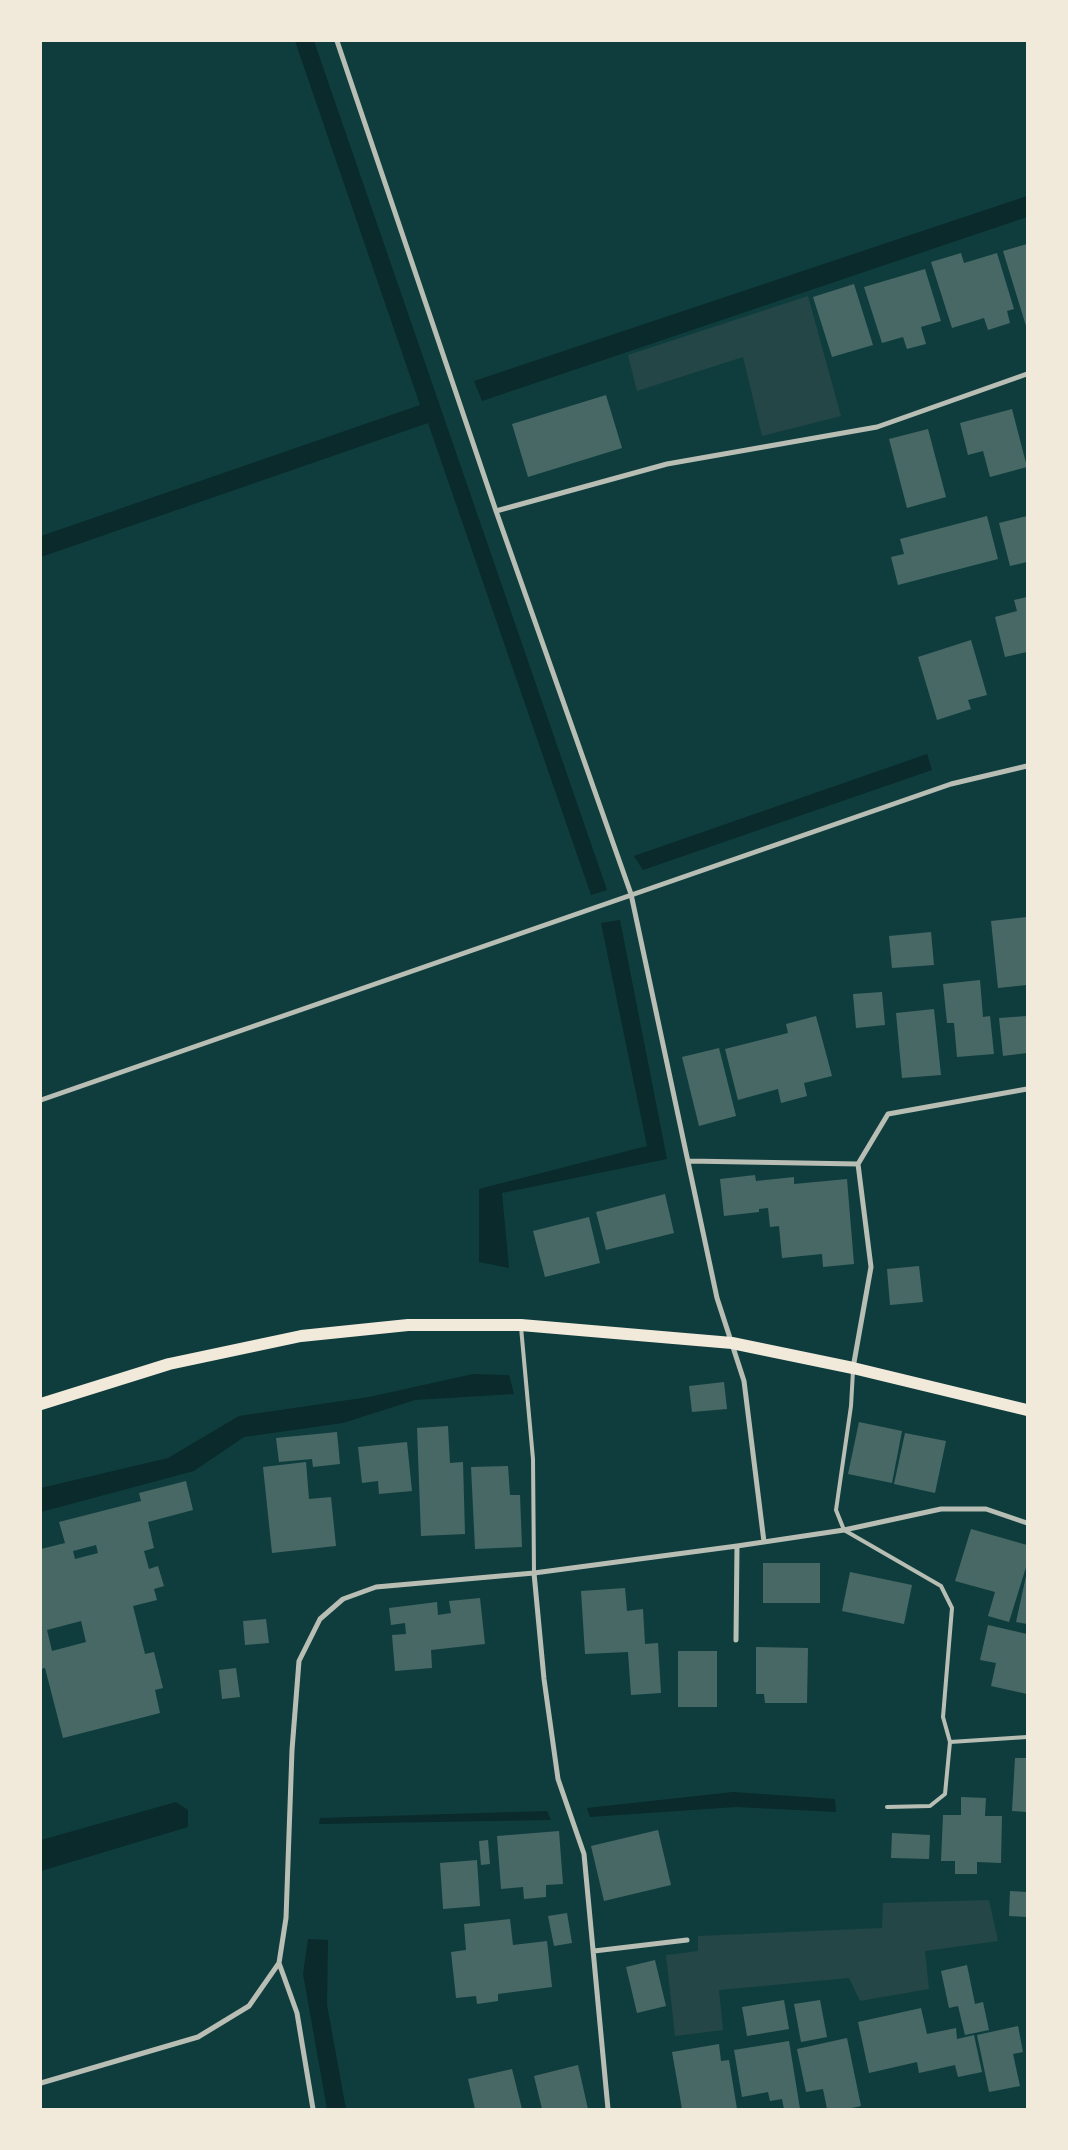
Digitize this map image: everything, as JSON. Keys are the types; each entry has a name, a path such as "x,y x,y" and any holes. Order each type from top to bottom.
{"main road":[{"path":"41,1404 169,1364 301,1336 408,1325 521,1325 732,1344 853,1368 1027,1410"}],"street":[{"path":"337,41 496,511 631,894 717,1298 744,1381 764,1542"},
{"path":"496,511 667,464 877,426 1027,374"},
{"path":"41,1100 950,784 1027,766"},
{"path":"853,1368 871,1267 858,1164 888,1114 1027,1089"},
{"path":"688,1161 858,1164"},
{"path":"41,2083 198,2037 249,2006 279,1963 286,1918 292,1750 299,1662 320,1619 343,1599 376,1586 534,1573 737,1546 844,1530 941,1509 986,1509 1027,1522"},
{"path":"736,1640 737,1546"},
{"path":"534,1573 544,1679 558,1779 584,1854 608,2109"},
{"path":"594,1951 687,1940"},
{"path":"279,1963 296,2013 313,2109"}],"lane":[{"path":"521,1325 533,1459 534,1573"},
{"path":"853,1368 851,1406 836,1510 844,1530 940,1586 952,1608 943,1717 950,1742 945,1794 930,1806 887,1807"},
{"path":"950,1742 1027,1737"}],"shaded area":[{"path":"295,41 314,41 607,890 591,895 428,423 41,557 41,536 420,405"},
{"path":"1027,196 1027,217 482,401 474,381"},
{"path":"808,296 841,416 762,436 743,357 637,391 628,355"},
{"path":"927,754 932,770 643,870 634,856"},
{"path":"620,920 667,1159 502,1193 509,1268 479,1262 479,1189 647,1146 601,923"},
{"path":"473,1374 509,1375 514,1394 415,1400 343,1423 244,1437 194,1471 41,1512 41,1488 168,1458 239,1416 369,1397"},
{"path":"733,1792 835,1799 836,1812 736,1807 590,1817 587,1808"},
{"path":"176,1802 188,1810 188,1827 41,1871 41,1840"},
{"path":"547,1811 551,1820 319,1824 320,1818"},
{"path":"989,1900 998,1941 925,1951 929,1989 860,2001 849,1978 719,1990 723,2030 675,2036 666,1955 698,1951 698,1936 882,1928 883,1903"},
{"path":"308,1939 328,1940 327,2005 346,2109 327,2109 303,1974"}],"building":[{"path":"1027,244 1027,326 1026,326 1003,251"},
{"path":"961,253 964,263 997,253 1014,309 1007,311 1010,323 988,330 984,318 952,328 931,262"},
{"path":"925,269 941,321 921,327 926,344 907,349 903,337 882,343 864,287"},
{"path":"854,284 873,345 832,357 813,297"},
{"path":"606,395 622,448 528,477 512,424"},
{"path":"1012,409 1027,467 990,477 983,451 968,455 960,423"},
{"path":"928,429 946,497 907,508 889,439"},
{"path":"987,516 998,559 898,585 891,557 904,554 900,539"},
{"path":"1027,516 1027,562 1010,566 999,523"},
{"path":"1027,597 1027,652 1005,657 995,617 1017,611 1014,600"},
{"path":"971,640 987,695 968,700 971,709 937,720 918,657"},
{"path":"1027,917 1027,985 998,988 991,921"},
{"path":"931,932 934,965 892,968 889,936"},
{"path":"980,980 983,1017 990,1016 994,1054 957,1057 954,1023 947,1023 943,984"},
{"path":"882,992 885,1025 856,1028 853,994"},
{"path":"934,1009 941,1075 902,1078 896,1013"},
{"path":"816,1016 832,1076 804,1083 807,1096 781,1103 778,1089 738,1100 725,1049 788,1033 786,1024"},
{"path":"1027,1016 1027,1053 1003,1056 999,1018"},
{"path":"719,1048 736,1116 699,1126 682,1057"},
{"path":"755,1175 756,1181 794,1177 794,1184 847,1179 854,1264 823,1267 822,1254 782,1258 779,1226 770,1227 768,1208 759,1209 759,1212 724,1216 720,1179"},
{"path":"665,1194 674,1233 606,1250 596,1212"},
{"path":"589,1217 600,1263 545,1277 533,1231"},
{"path":"919,1266 923,1302 890,1305 887,1269"},
{"path":"724,1382 727,1409 692,1412 689,1386"},
{"path":"859,1422 902,1431 892,1483 848,1474"},
{"path":"448,1426 450,1463 463,1462 465,1534 421,1536 417,1428"},
{"path":"337,1432 340,1464 313,1467 312,1459 279,1462 276,1438"},
{"path":"905,1433 946,1441 935,1493 894,1484"},
{"path":"407,1442 412,1491 379,1494 378,1481 362,1483 358,1447"},
{"path":"306,1462 309,1499 331,1497 336,1546 272,1553 263,1467"},
{"path":"508,1466 510,1495 520,1495 522,1547 475,1549 471,1467"},
{"path":"186,1481 193,1510 148,1522 154,1548 144,1551 149,1569 158,1566 164,1586 154,1589 157,1600 133,1606 145,1654 154,1652 163,1688 155,1690 160,1713 63,1738 45,1668 41,1669 41,1549 65,1543 59,1522 141,1501 139,1493","holes":["96,1545 98,1553 75,1559 73,1551","81,1621 86,1642 52,1651 47,1630"]},
{"path":"971,1529 1027,1545 1027,1564 1009,1622 988,1616 995,1592 955,1581"},
{"path":"763,1563 820,1563 820,1603 763,1603"},
{"path":"850,1572 912,1585 904,1624 842,1611"},
{"path":"1027,1576 1027,1624 1016,1622"},
{"path":"625,1588 627,1611 643,1609 645,1644 658,1643 661,1693 631,1695 628,1652 585,1654 581,1591"},
{"path":"480,1598 485,1644 431,1650 432,1668 395,1671 392,1635 406,1634 405,1623 391,1625 389,1608 437,1602 438,1615 451,1613 449,1601"},
{"path":"266,1619 269,1643 245,1645 243,1621"},
{"path":"988,1625 1027,1634 1027,1694 991,1686 996,1663 980,1660"},
{"path":"756,1647 808,1648 807,1703 765,1703 764,1694 756,1694"},
{"path":"678,1651 717,1651 717,1707 678,1707"},
{"path":"236,1668 240,1697 222,1699 219,1670"},
{"path":"1015,1758 1027,1758 1027,1812 1012,1811"},
{"path":"961,1797 986,1798 985,1816 1002,1816 1001,1863 977,1862 977,1874 955,1874 955,1861 941,1861 943,1815 961,1815"},
{"path":"658,1830 671,1885 604,1901 591,1846"},
{"path":"559,1831 563,1884 546,1885 546,1897 524,1899 523,1887 501,1889 497,1836"},
{"path":"892,1833 930,1835 929,1859 891,1858"},
{"path":"488,1840 490,1864 481,1865 479,1841"},
{"path":"477,1860 480,1906 443,1909 440,1863"},
{"path":"1010,1891 1027,1892 1027,1917 1009,1916"},
{"path":"567,1913 572,1943 554,1946 548,1916"},
{"path":"510,1919 513,1945 547,1941 552,1987 498,1994 498,2001 477,2004 476,1996 456,1998 451,1952 466,1950 464,1924"},
{"path":"655,1960 666,2006 637,2013 626,1967"},
{"path":"967,1965 975,2004 983,2002 989,2030 965,2035 958,2006 949,2008 941,1971"},
{"path":"784,2000 789,2029 747,2036 742,2007"},
{"path":"820,2000 827,2037 801,2042 794,2004"},
{"path":"921,2008 927,2034 956,2028 957,2039 974,2035 982,2072 958,2077 955,2065 919,2073 917,2062 869,2073 858,2022"},
{"path":"1018,2026 1023,2052 1013,2054 1020,2086 989,2092 977,2035"},
{"path":"847,2038 861,2106 847,2109 827,2109 823,2089 806,2092 797,2049"},
{"path":"789,2041 800,2109 784,2109 782,2099 770,2101 768,2092 742,2097 734,2050"},
{"path":"719,2044 721,2061 729,2060 737,2109 682,2109 672,2052"},
{"path":"578,2065 588,2109 542,2109 534,2076"},
{"path":"512,2069 522,2109 475,2109 468,2079"}]}
